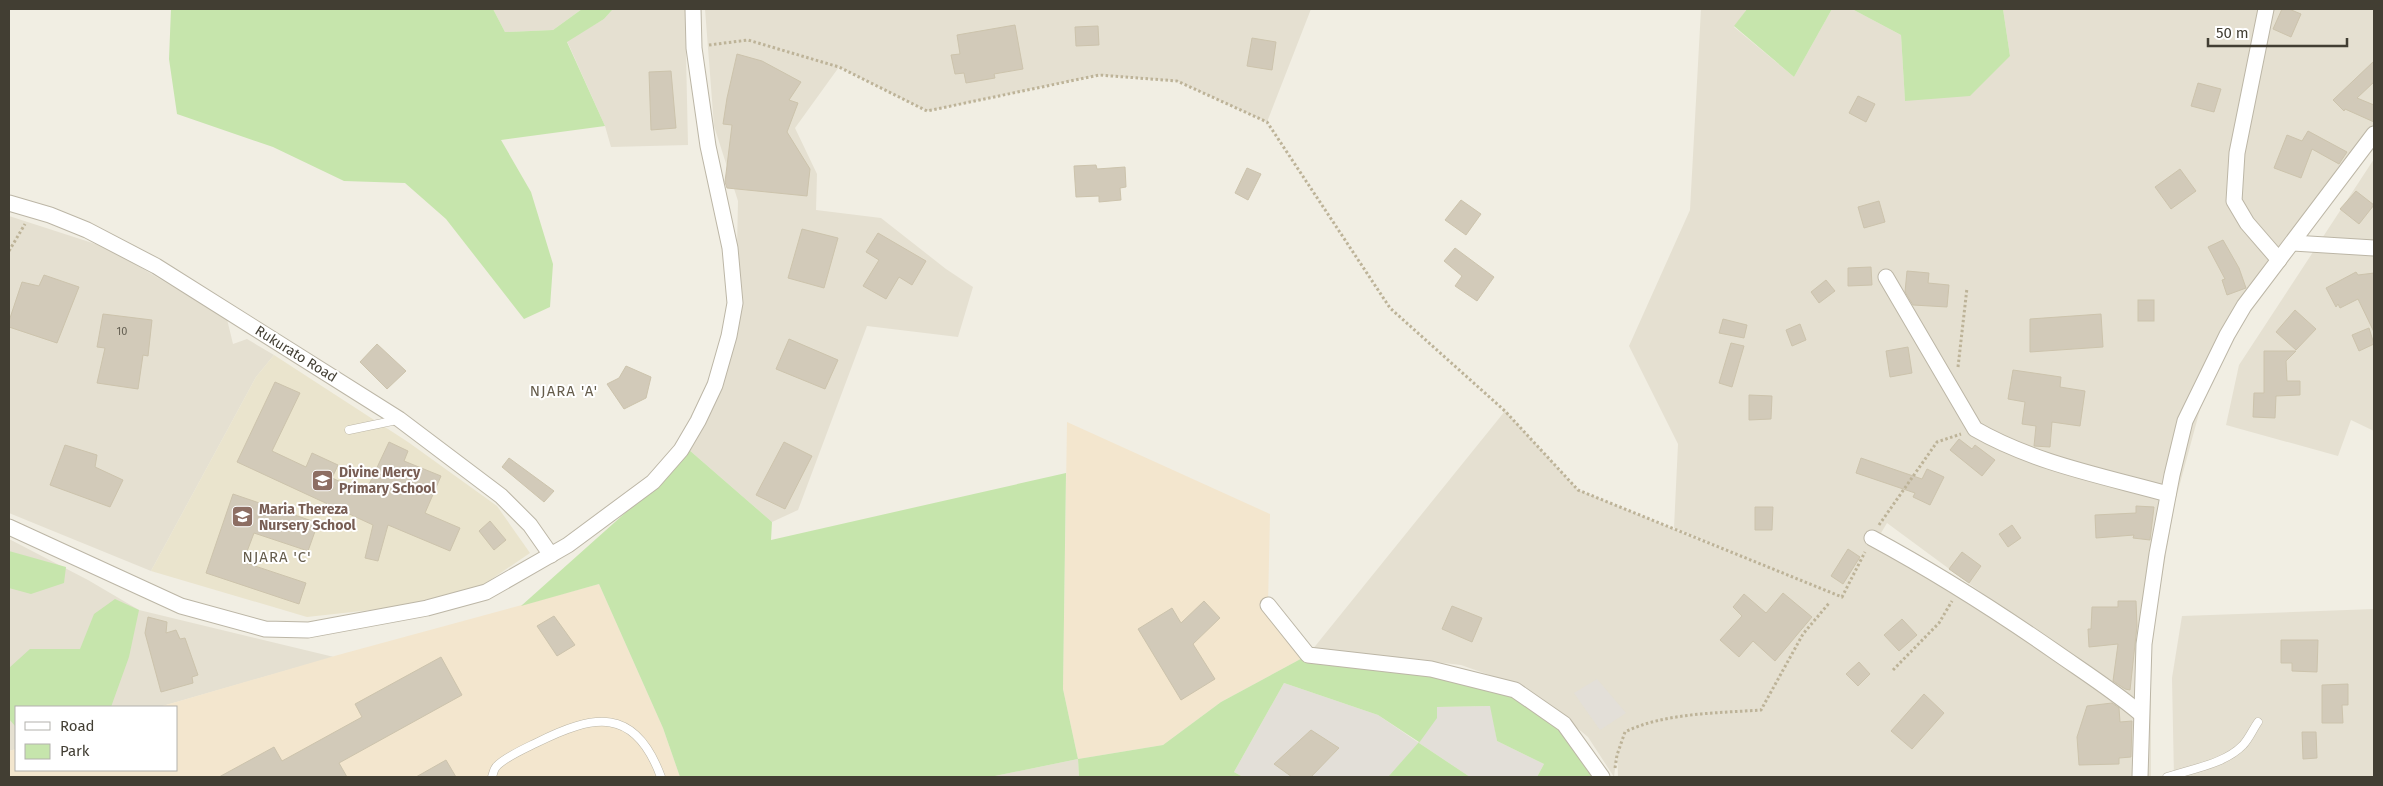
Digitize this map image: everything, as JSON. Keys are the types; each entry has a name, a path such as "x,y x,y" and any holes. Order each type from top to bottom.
{"street":[{"path":"9,527 181,606 265,629 308,630 427,608 486,592 568,545 653,482 681,450 698,421 714,385 729,336 735,303 730,248 708,146 694,48 693,9"},
{"path":"2266,9 2237,153 2234,201 2247,223 2279,260"},
{"path":"2140,777 2144,644 2168,494 2185,420 2227,335 2244,306 2374,134"},
{"name":"Rukurato Road","path":"9,203 50,215 87,230 156,266 400,419 501,496 530,525 551,555"},
{"path":"2293,243 2374,248"},
{"path":"1886,277 1975,429 1997,442 2032,455 2168,494"},
{"path":"1872,538 1960,588 2106,687 2141,714"},
{"path":"1268,605 1308,655 1431,669 1515,690 1564,724 1608,774"}],"lane":[{"path":"349,430 400,419"},
{"path":"492,777 496,766 520,751 564,731 599,721 621,725 639,736 661,777"},
{"path":"2167,777 2218,760 2238,750 2258,722"}],"path":[{"path":"694,48 748,40 839,67 927,111 1099,75 1177,80 1266,122 1390,308 1505,411 1578,490 1842,598 1882,520 1937,442 1975,429"},
{"path":"9,251 30,217"},
{"path":"1960,375 1958,366 1967,288"},
{"path":"1893,670 1940,623 1960,588"},
{"path":"1608,774 1625,732 1642,723 1700,715 1760,710 1804,634 1830,602"}],"shaded area":[{"path":"493,9 582,9 553,30 505,32"},
{"path":"613,9 685,9 688,145 611,147 605,126 567,41 604,19"},
{"path":"705,9 1311,9 1267,122 1177,81 1099,75 927,111 839,67 795,128 817,174 816,210 881,218 946,269 973,287 958,337 867,326 798,510 772,522 688,449 736,297 738,201 714,126"},
{"path":"1701,9 1747,9 1734,27 1794,77 1832,9 1852,9 1901,35 1905,101 2010,56 2003,9 2374,9 2374,130 2212,365 2175,502 2151,640 2151,777 1618,777 1617,754 1614,777 1588,737 1552,707 1518,685 1461,665 1401,658 1308,655 1505,411 1578,490 1757,563 1674,528 1678,444 1629,346 1690,210","holes":["1887,523 2135,706 1881,533"]},
{"path":"2374,159 2374,431 2351,420 2338,456 2226,425 2239,365"},
{"path":"9,216 108,248 227,319 233,344 247,339 274,355 256,377 151,571 9,513"},
{"path":"274,355 408,442 497,506 530,553 483,585 398,607 307,617 151,571 256,377"},
{"path":"1067,422 1270,514 1268,605 1308,655 1221,702 1163,745 1078,759 1063,689"},
{"path":"9,539 88,580 139,610 334,657 162,706 15,706 15,749 9,751"},
{"path":"599,584 663,728 680,777 9,777 9,751 15,749 15,771 178,771 178,706 162,706 338,655"},
{"path":"2374,609 2374,777 2174,777 2172,678 2182,616"},
{"path":"1597,679 1626,713 1600,730 1574,693"},
{"path":"1284,683 1378,715 1419,743 1388,777 1243,777 1234,772"},
{"path":"1491,706 1497,741 1544,764 1537,777 1470,777 1419,743 1437,707"},
{"path":"1078,759 1079,777 990,777"}],"green space":[{"path":"171,9 493,9 505,32 553,30 582,9 613,9 604,19 567,42 605,126 501,140 531,192 553,264 550,307 524,319 446,219 405,183 344,181 273,147 177,114 169,59"},
{"path":"1747,9 1832,9 1794,77 1734,26"},
{"path":"1852,9 2003,9 2010,56 1970,96 1905,101 1901,35"},
{"path":"688,449 772,522 771,540 1066,473 1063,689 1078,759 990,777 680,777 663,728 599,584 521,606 671,472"},
{"path":"9,551 66,567 64,583 31,594 9,588"},
{"path":"115,599 139,610 129,657 111,706 15,706 15,726 9,719 9,668 30,649 80,649 94,614"},
{"path":"1308,655 1515,690 1564,724 1602,777 1537,777 1544,764 1497,741 1490,706 1437,707 1437,718 1419,743 1470,777 1388,777 1419,742 1378,715 1284,683 1234,772 1243,777 1079,777 1078,759 1163,745 1221,702"}],"building":[{"path":"2282,9 2289,9 2301,14 2291,37 2273,29"},
{"path":"1015,25 1023,69 994,74 995,78 966,83 964,73 955,74 951,55 960,54 957,35"},
{"path":"1098,26 1099,45 1076,46 1075,27"},
{"path":"1252,38 1276,42 1272,70 1247,66"},
{"path":"737,54 762,61 801,82 789,100 798,103 787,132 810,169 807,196 727,188 725,182 732,125 723,124"},
{"path":"2374,61 2374,82 2357,98 2374,105 2374,122 2345,109 2344,111 2333,100"},
{"path":"671,71 676,128 651,130 649,72"},
{"path":"2198,83 2221,89 2214,112 2191,106"},
{"path":"1858,96 1875,104 1866,122 1849,113"},
{"path":"2308,131 2347,152 2339,164 2312,149 2301,178 2274,168 2287,135 2302,141"},
{"path":"1096,165 1097,169 1125,167 1126,187 1120,188 1121,200 1099,202 1099,196 1076,197 1074,166"},
{"path":"1247,168 1261,174 1248,200 1235,193"},
{"path":"2180,169 2196,191 2171,209 2155,187"},
{"path":"2356,191 2374,205 2359,224 2340,209"},
{"path":"1461,200 1481,214 1466,235 1445,220"},
{"path":"1879,201 1885,222 1864,228 1858,207"},
{"path":"802,229 838,238 824,288 788,278"},
{"path":"878,233 926,261 912,285 899,277 886,299 863,286 879,260 866,252"},
{"path":"2223,240 2239,268 2246,288 2227,295 2222,280 2225,279 2208,247"},
{"path":"1455,248 1494,277 1477,301 1455,286 1462,276 1444,261"},
{"path":"1871,267 1872,285 1848,286 1848,268"},
{"path":"1907,271 1929,273 1928,283 1949,285 1947,307 1913,305 1905,292"},
{"path":"2356,272 2358,275 2374,273 2374,332 2358,299 2340,308 2338,304 2336,307 2326,288"},
{"path":"44,275 79,287 57,343 9,327 9,321 22,282 39,286"},
{"path":"1826,280 1835,291 1819,303 1811,292"},
{"path":"2138,300 2154,300 2154,321 2138,321"},
{"path":"2295,310 2316,329 2296,350 2276,332"},
{"path":"103,314 152,320 148,356 143,355 138,389 97,383 105,348 97,347"},
{"path":"2101,314 2103,347 2030,352 2030,319"},
{"path":"1723,319 1747,325 1744,338 1719,333"},
{"path":"1800,324 1806,340 1792,346 1786,330"},
{"path":"2369,328 2374,344 2359,351 2352,335"},
{"path":"789,339 838,360 825,389 776,369"},
{"path":"1731,343 1744,346 1732,387 1719,383"},
{"path":"377,344 406,371 387,389 360,362"},
{"path":"1908,347 1912,373 1890,377 1886,351"},
{"path":"2264,351 2296,351 2286,361 2287,381 2300,381 2300,395 2276,396 2275,418 2253,417 2254,393 2264,393"},
{"path":"626,366 651,377 646,398 624,409 607,384 619,378"},
{"path":"2013,370 2061,377 2060,387 2085,391 2080,426 2052,422 2050,447 2034,446 2036,426 2022,424 2025,402 2008,399"},
{"path":"275,382 300,393 272,451 306,467 312,453 338,465 332,478 365,493 389,442 408,451 404,461 441,476 425,513 460,528 450,551 388,525 378,561 365,558 373,525 237,462"},
{"path":"1749,395 1772,396 1771,419 1749,420"},
{"path":"1959,439 1972,449 1975,445 1995,460 1982,476 1950,450"},
{"path":"784,442 812,456 785,509 756,495"},
{"path":"65,445 97,455 95,467 123,480 110,507 50,485"},
{"path":"509,458 554,491 544,502 502,467"},
{"path":"1861,458 1922,479 1927,469 1944,477 1930,505 1913,497 1915,493 1856,473"},
{"path":"233,494 318,523 308,551 254,533 243,562 306,583 299,604 206,573"},
{"path":"2136,506 2154,507 2150,540 2133,538 2134,535 2096,538 2095,515 2136,513"},
{"path":"1755,507 1773,507 1772,530 1755,530"},
{"path":"490,521 506,540 494,550 479,531"},
{"path":"2012,525 2021,538 2008,547 1999,534"},
{"path":"1848,549 1860,557 1843,584 1831,576"},
{"path":"1962,552 1981,566 1969,583 1949,569"},
{"path":"1783,593 1812,617 1775,661 1753,641 1739,657 1720,640 1742,616 1733,607 1744,594 1766,613"},
{"path":"1204,601 1220,618 1193,644 1215,679 1181,700 1138,629 1172,608 1181,623"},
{"path":"2118,601 2136,601 2137,626 2130,690 2113,681 2118,644 2089,647 2088,629 2091,629 2092,607 2118,607"},
{"path":"1452,606 1482,618 1472,642 1442,629"},
{"path":"554,616 575,645 557,656 537,626"},
{"path":"148,617 167,622 166,633 176,630 180,639 185,638 198,675 192,677 193,683 161,692 145,633"},
{"path":"1902,619 1917,635 1899,651 1884,635"},
{"path":"2281,640 2318,640 2317,672 2292,671 2292,663 2281,663"},
{"path":"441,657 462,695 339,763 347,777 219,777 274,747 282,761 362,717 355,704"},
{"path":"1859,662 1870,674 1858,686 1846,674"},
{"path":"2348,684 2348,705 2342,705 2343,723 2322,723 2322,685"},
{"path":"1924,694 1944,713 1912,749 1891,731"},
{"path":"2112,703 2119,708 2120,722 2132,721 2131,757 2119,758 2119,764 2079,765 2077,737 2087,706"},
{"path":"1311,730 1339,748 1311,777 1292,777 1274,764"},
{"path":"2302,732 2316,732 2317,758 2303,759"},
{"path":"446,760 456,777 416,777"}],"place":[{"name":"Divine Mercy Primary School","path":"323,480"},
{"name":"Maria Thereza Nursery School","path":"243,517"}],"district":[{"name":"NJARA 'A'","path":"564,391"},
{"name":"NJARA 'C'","path":"277,557"}]}
